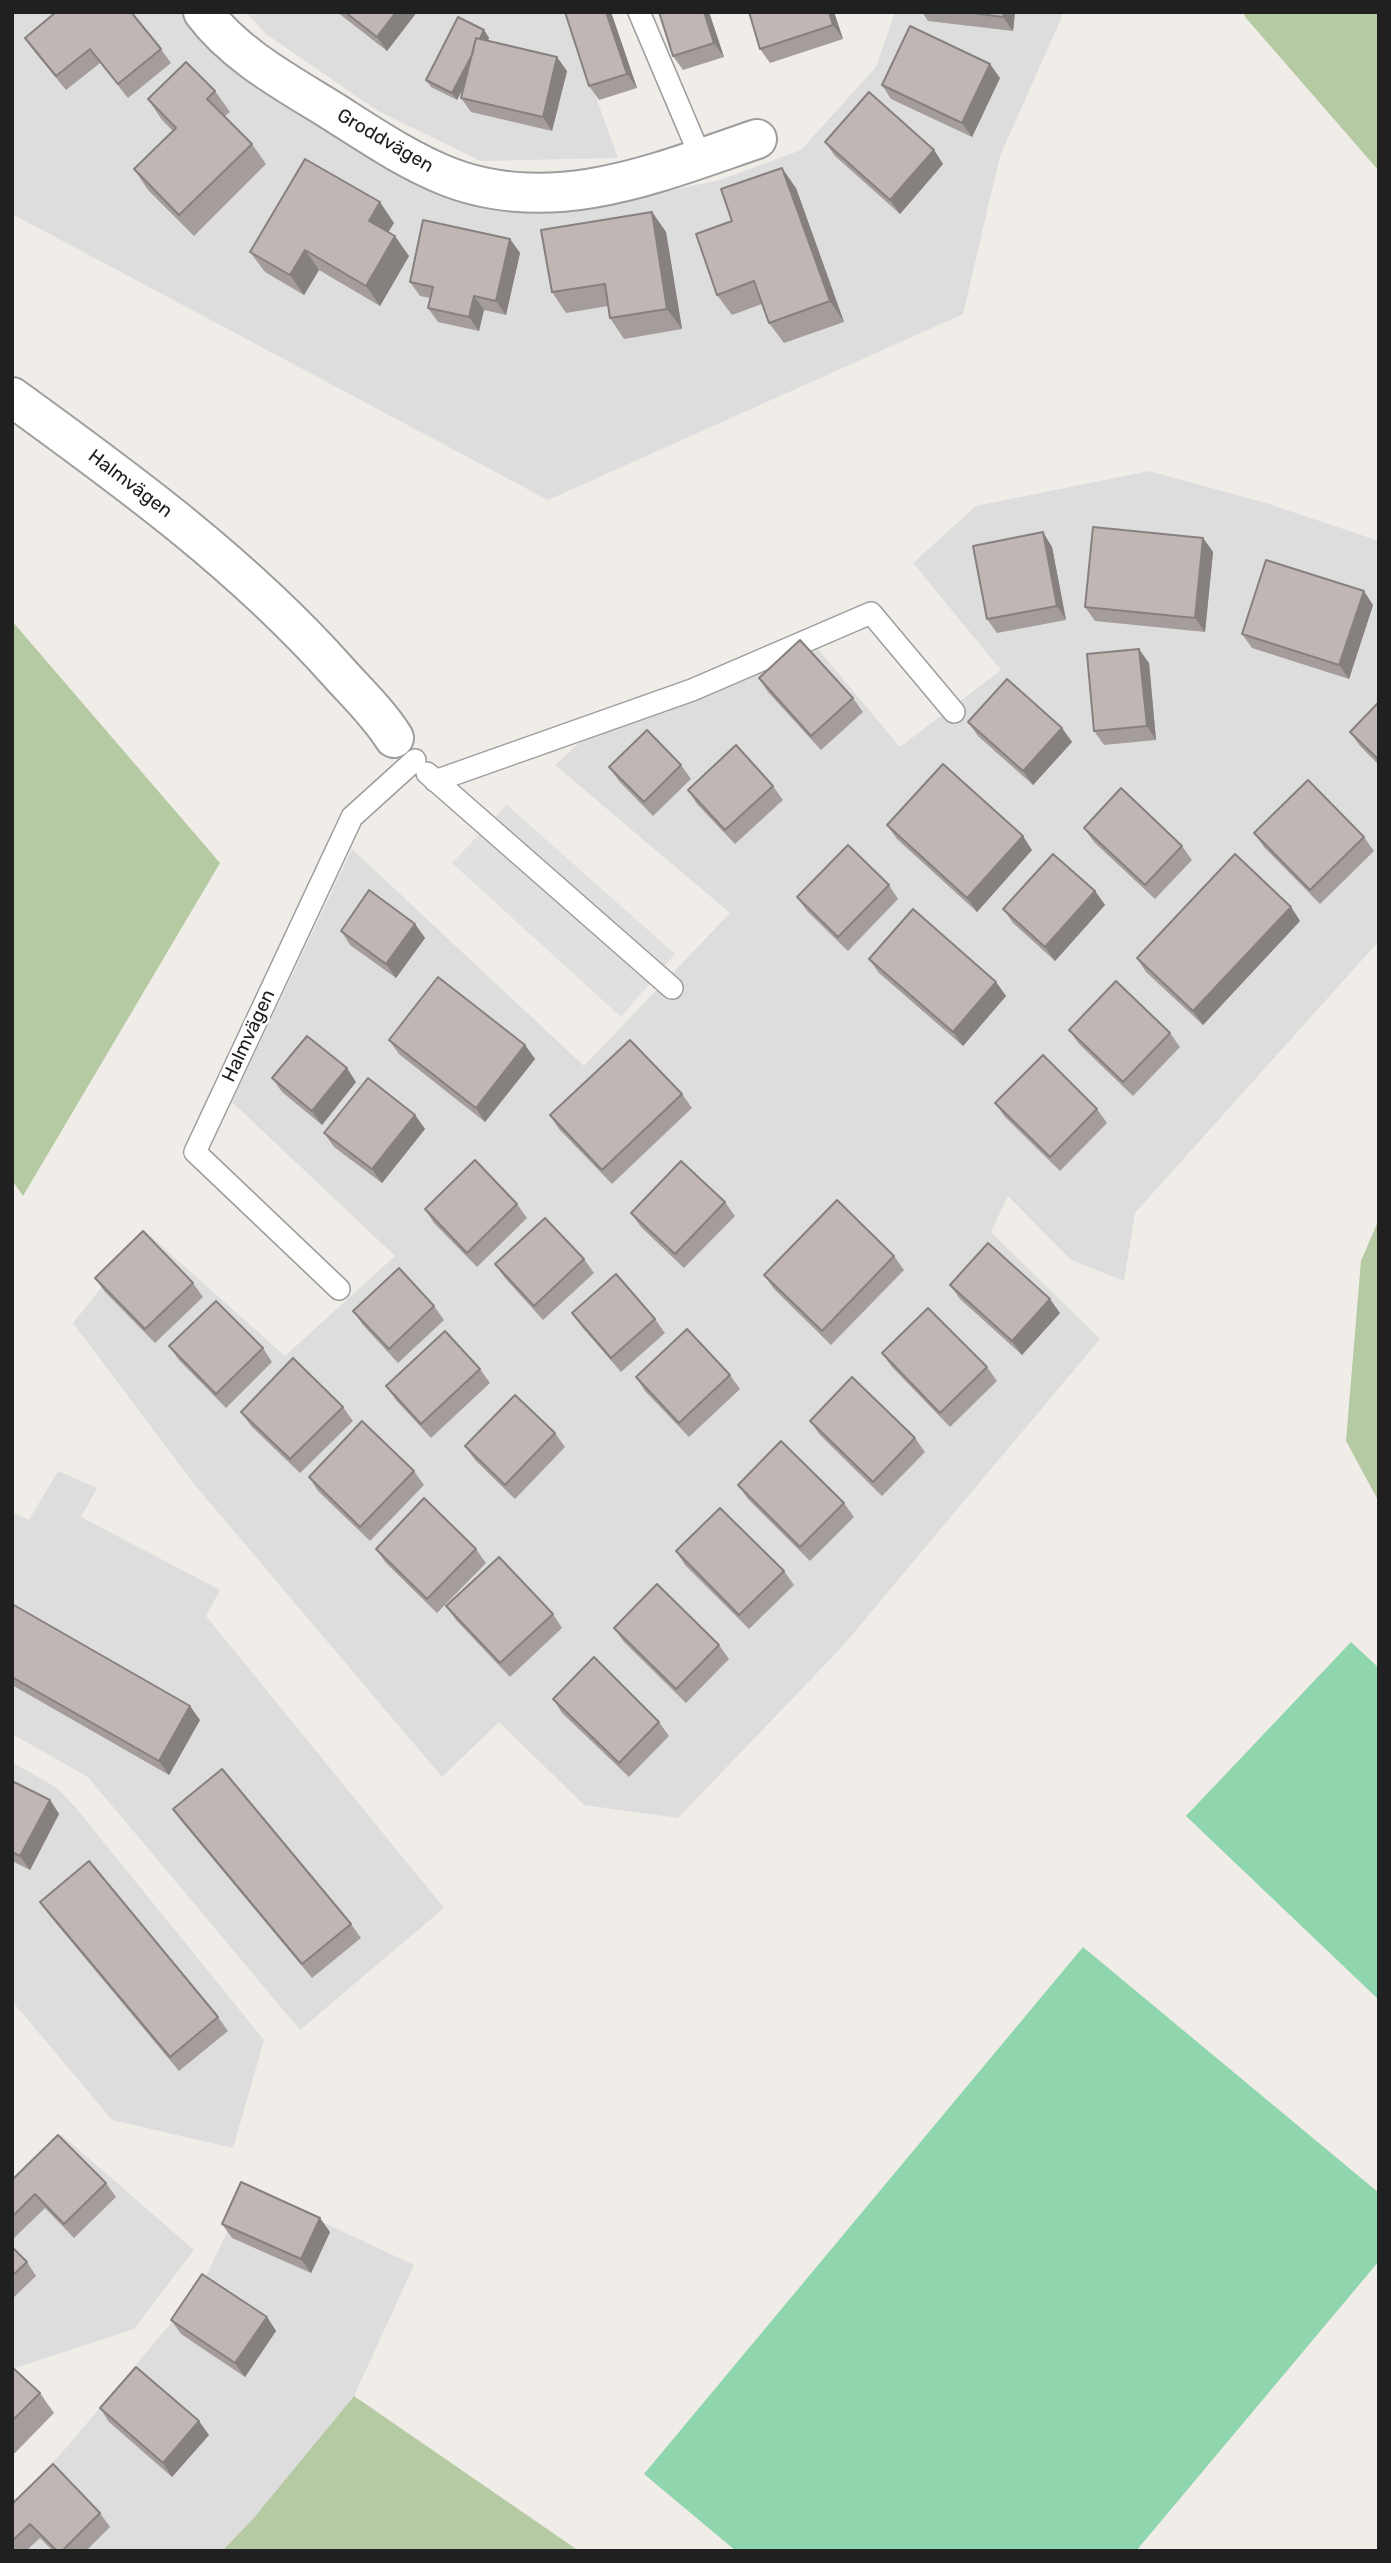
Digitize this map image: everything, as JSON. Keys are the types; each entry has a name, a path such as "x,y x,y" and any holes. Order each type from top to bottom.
{"street":[{"name":"Groddvägen","path":"203,12 264,69 401,154 448,176 489,189 535,193 589,191 757,139"},
{"name":"Halmvägen","path":"12,397 142,491 225,559 314,645 404,749"}],"lane":[{"path":"639,12 701,158"},
{"path":"435,781 692,690 871,613 954,712"},
{"name":"Halmvägen","path":"340,1289 195,1152 352,817 404,749 435,781 672,988"}],"shaded area":[{"path":"12,12 184,12 196,32 307,120 413,181 489,208 596,206 720,180 801,150 876,67 895,12 1064,12 1000,156 963,314 548,500 12,214"},
{"path":"246,12 565,12 618,158 481,161 378,111 266,34"},
{"path":"1149,471 1266,503 1379,541 1379,941 1135,1213 1124,1281 1071,1260 1008,1196 991,1232 1100,1339 841,1648 678,1818 584,1805 499,1722 442,1777 194,1484 73,1323 146,1232 285,1356 395,1256 232,1102 352,849 584,1066 730,913 555,765 579,743 818,649 900,747 1001,670 913,563 976,506"},
{"path":"507,805 675,954 621,1017 452,863"},
{"path":"58,1471 97,1488 81,1517 220,1590 206,1616 444,1908 300,2030 88,1777 12,1734 12,1512 29,1520"},
{"path":"12,1762 57,1788 76,1808 264,2040 233,2148 112,2120 12,2001"},
{"path":"62,2135 194,2250 134,2329 12,2369 12,2185"},
{"path":"248,2187 414,2265 354,2396 252,2520 222,2551 12,2551 12,2505 66,2448 201,2287"}],"green space":[{"path":"1243,12 1379,12 1379,171 1246,18"},
{"path":"12,621 220,863 23,1196 12,1180"},
{"path":"1379,1219 1379,1502 1346,1441 1361,1261"},
{"path":"1351,1642 1379,1668 1379,2000 1186,1816"},
{"path":"1083,1947 1379,2193 1379,2261 1136,2551 736,2551 644,2474"},
{"path":"354,2396 579,2551 222,2551 252,2520"}],"building":[{"path":"56,12 131,12 161,49 118,84 90,49 56,76 25,38"},
{"path":"345,12 396,12 377,37"},
{"path":"565,12 606,12 627,74 589,86"},
{"path":"659,12 704,12 714,43 673,56"},
{"path":"749,12 829,12 833,25 760,49"},
{"path":"965,12 1004,12 1003,17"},
{"path":"458,17 484,30 480,39 476,38 472,55 452,93 426,80"},
{"path":"910,26 990,64 962,123 882,85"},
{"path":"476,38 557,57 543,117 461,98"},
{"path":"186,62 215,91 207,99 252,144 179,215 134,169 176,128 148,99"},
{"path":"869,92 934,150 890,200 825,142"},
{"path":"305,159 380,202 369,221 395,236 366,286 305,250 290,275 250,252"},
{"path":"782,168 830,301 769,323 754,281 717,295 696,234 732,221 721,189"},
{"path":"652,212 667,309 610,318 605,284 552,292 541,230"},
{"path":"423,220 510,239 496,301 474,296 469,317 428,308 433,287 410,282"},
{"path":"1093,527 1203,538 1195,618 1085,607"},
{"path":"1043,532 1057,606 987,619 973,546"},
{"path":"1266,560 1364,591 1339,665 1242,634"},
{"path":"800,640 853,698 811,736 759,678"},
{"path":"1139,649 1147,726 1094,731 1087,654"},
{"path":"1007,679 1062,728 1023,771 968,722"},
{"path":"1379,702 1379,760 1350,732"},
{"path":"647,730 681,765 644,802 609,767"},
{"path":"736,745 773,786 725,830 688,790"},
{"path":"943,764 1023,836 967,898 887,825"},
{"path":"1308,780 1364,837 1310,890 1254,833"},
{"path":"1121,788 1182,846 1145,885 1084,828"},
{"path":"848,845 889,885 838,937 797,897"},
{"path":"1053,854 1095,891 1045,947 1003,909"},
{"path":"1235,854 1291,907 1193,1011 1137,958"},
{"path":"369,890 415,924 386,964 341,931"},
{"path":"913,909 996,982 953,1032 869,959"},
{"path":"438,977 525,1045 476,1108 389,1040"},
{"path":"1116,981 1170,1033 1123,1082 1069,1030"},
{"path":"307,1036 347,1068 312,1111 272,1078"},
{"path":"630,1040 682,1094 602,1170 550,1115"},
{"path":"1043,1055 1097,1109 1050,1157 995,1103"},
{"path":"368,1078 415,1115 372,1169 324,1133"},
{"path":"475,1160 517,1204 467,1253 425,1209"},
{"path":"681,1161 725,1202 675,1254 631,1213"},
{"path":"837,1200 894,1256 822,1331 764,1275"},
{"path":"545,1218 584,1259 534,1306 495,1264"},
{"path":"143,1231 193,1283 145,1329 95,1278"},
{"path":"988,1243 1050,1299 1012,1341 950,1285"},
{"path":"399,1268 434,1306 389,1349 353,1311"},
{"path":"616,1274 655,1319 611,1358 572,1313"},
{"path":"216,1301 263,1348 216,1394 169,1346"},
{"path":"928,1308 987,1367 940,1413 882,1353"},
{"path":"687,1329 730,1375 679,1423 636,1377"},
{"path":"445,1331 480,1369 421,1424 386,1386"},
{"path":"293,1358 343,1407 290,1459 241,1412"},
{"path":"852,1377 915,1438 873,1482 810,1421"},
{"path":"515,1395 555,1433 505,1485 465,1446"},
{"path":"362,1421 414,1471 360,1527 309,1477"},
{"path":"781,1441 844,1503 800,1547 738,1485"},
{"path":"424,1498 476,1549 427,1599 376,1549"},
{"path":"720,1508 784,1571 739,1615 676,1551"},
{"path":"499,1557 553,1614 500,1663 446,1606"},
{"path":"657,1584 719,1645 676,1689 614,1628"},
{"path":"12,1604 190,1706 159,1761 12,1677"},
{"path":"594,1657 659,1722 619,1763 553,1699"},
{"path":"222,1769 351,1924 302,1964 173,1809"},
{"path":"12,1781 50,1800 20,1856 12,1852"},
{"path":"89,1861 218,2017 170,2057 40,1902"},
{"path":"58,2135 106,2183 64,2224 35,2194 12,2217 12,2180"},
{"path":"241,2182 320,2218 301,2259 222,2224"},
{"path":"12,2247 27,2262 12,2276"},
{"path":"202,2274 267,2317 235,2363 171,2320"},
{"path":"12,2367 40,2393 12,2421"},
{"path":"136,2367 199,2421 163,2463 100,2408"},
{"path":"53,2464 100,2513 62,2551 57,2551 30,2524 12,2541 12,2504"}]}
